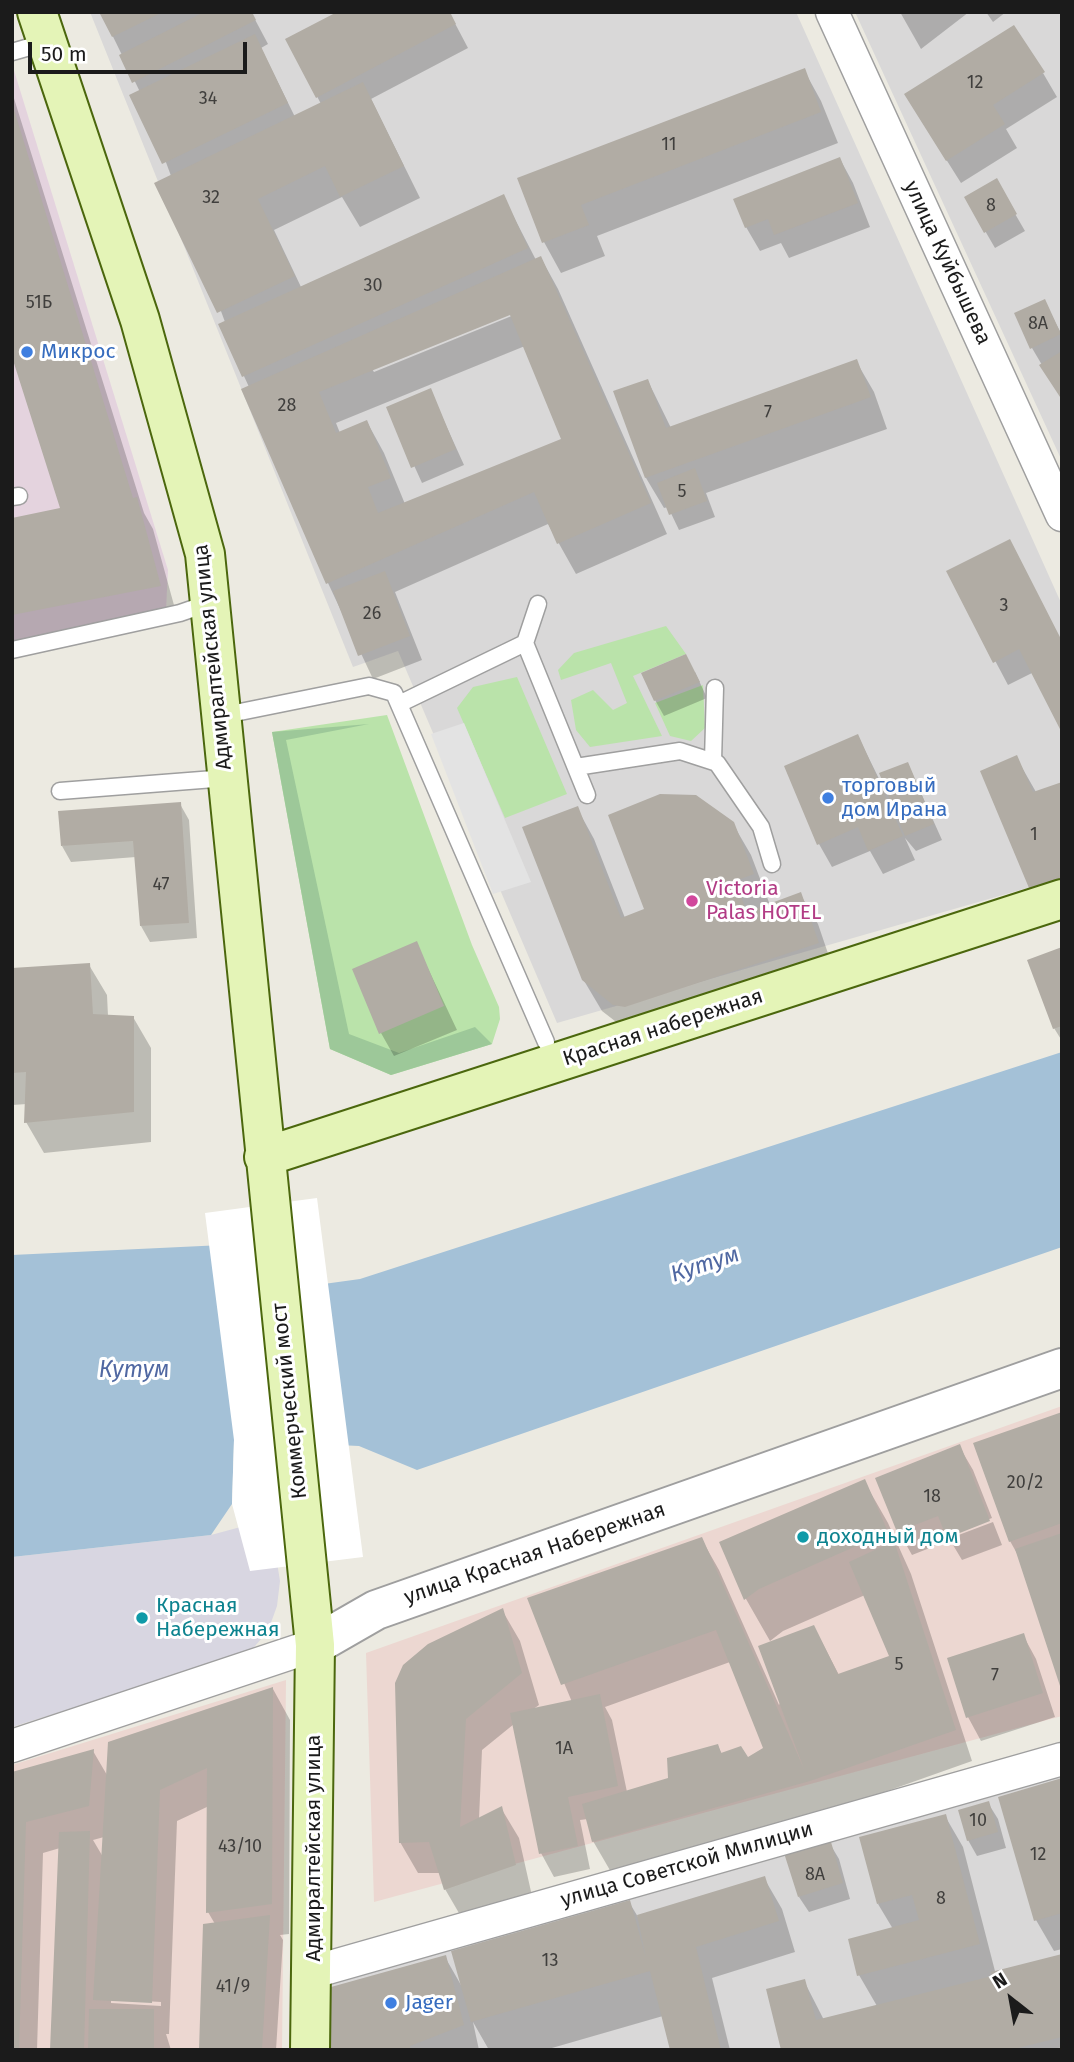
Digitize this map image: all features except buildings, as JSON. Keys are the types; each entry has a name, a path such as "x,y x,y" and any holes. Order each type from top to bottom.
{"main road":[{"name":"Адмиралтейская улица","path":"32,35 140,320 205,554 264,1157"},
{"name":"Красная набережная","path":"264,1157 1062,899"},
{"name":"Коммерческий мост","path":"264,1157 308,1564 314,1645"},
{"name":"Адмиралтейская улица","path":"310,2050 313,1972 314,1645"}],"street":[{"name":"улица Куйбышева","path":"832,12 1062,515"},
{"name":"улица Красная Набережная","path":"12,1746 314,1645 376,1610 1062,1368"},
{"name":"улица Советской Милиции","path":"313,1972 1062,1759"}],"lane":[{"path":"12,650 180,613 209,603"},
{"path":"538,604 525,643 587,795"},
{"path":"399,704 525,643"},
{"path":"220,716 369,686 394,693 546,1042"},
{"path":"713,761 715,688"},
{"path":"576,767 680,751 717,762 761,827 772,864"},
{"path":"60,791 227,778"}],"shaded area":[{"path":"90,12 796,12 1062,605 1062,878 557,1023 398,651 353,667"},
{"path":"855,12 1062,12 1062,461"},
{"path":"12,64 168,570 166,611 12,646"},
{"path":"464,723 531,882 493,894 431,734"},
{"path":"1062,1406 1062,1716 374,1902 366,1653"},
{"name":"Красная Набережная","path":"270,1519 280,1581 277,1606 268,1631 249,1653 12,1727 12,1557 211,1535"},
{"path":"286,1680 282,2050 12,2050 12,1765"},
{"path":"1062,1767 1062,2047 1049,2050 323,2050 324,1979"}],"green space":[{"path":"666,626 686,654 633,676 662,736 590,747 576,730 571,700 593,690 613,710 627,703 611,663 561,680 558,670 574,653"},
{"path":"517,677 567,794 505,818 457,708 473,687"},
{"path":"703,685 705,728 691,741 670,736 655,703"},
{"path":"387,715 472,945 499,1007 500,1019 492,1044 391,1075 330,1049 272,732"},
{"path":"369,724 286,740 349,1034 399,1053 475,1027 492,1044 391,1075 330,1049 272,732"}],"water":[{"name":"Кутум","path":"1062,1052 1062,1247 417,1470 359,1446 234,1440 232,1504 211,1535 12,1557 12,1255 265,1243 273,1291 360,1279"}],"pier":[{"path":"317,1198 363,1557 250,1571 232,1504 234,1440 205,1213"}],"place":[{"name":"Микрос","path":"27,352"},
{"name":"торговый дом Ирана","path":"828,798"},
{"name":"Victoria Palas HOTEL","path":"692,901"},
{"name":"доходный дом","path":"803,1537"},
{"name":"Красная Набережная","path":"142,1618"},
{"name":"Jager","path":"391,2003"}]}
